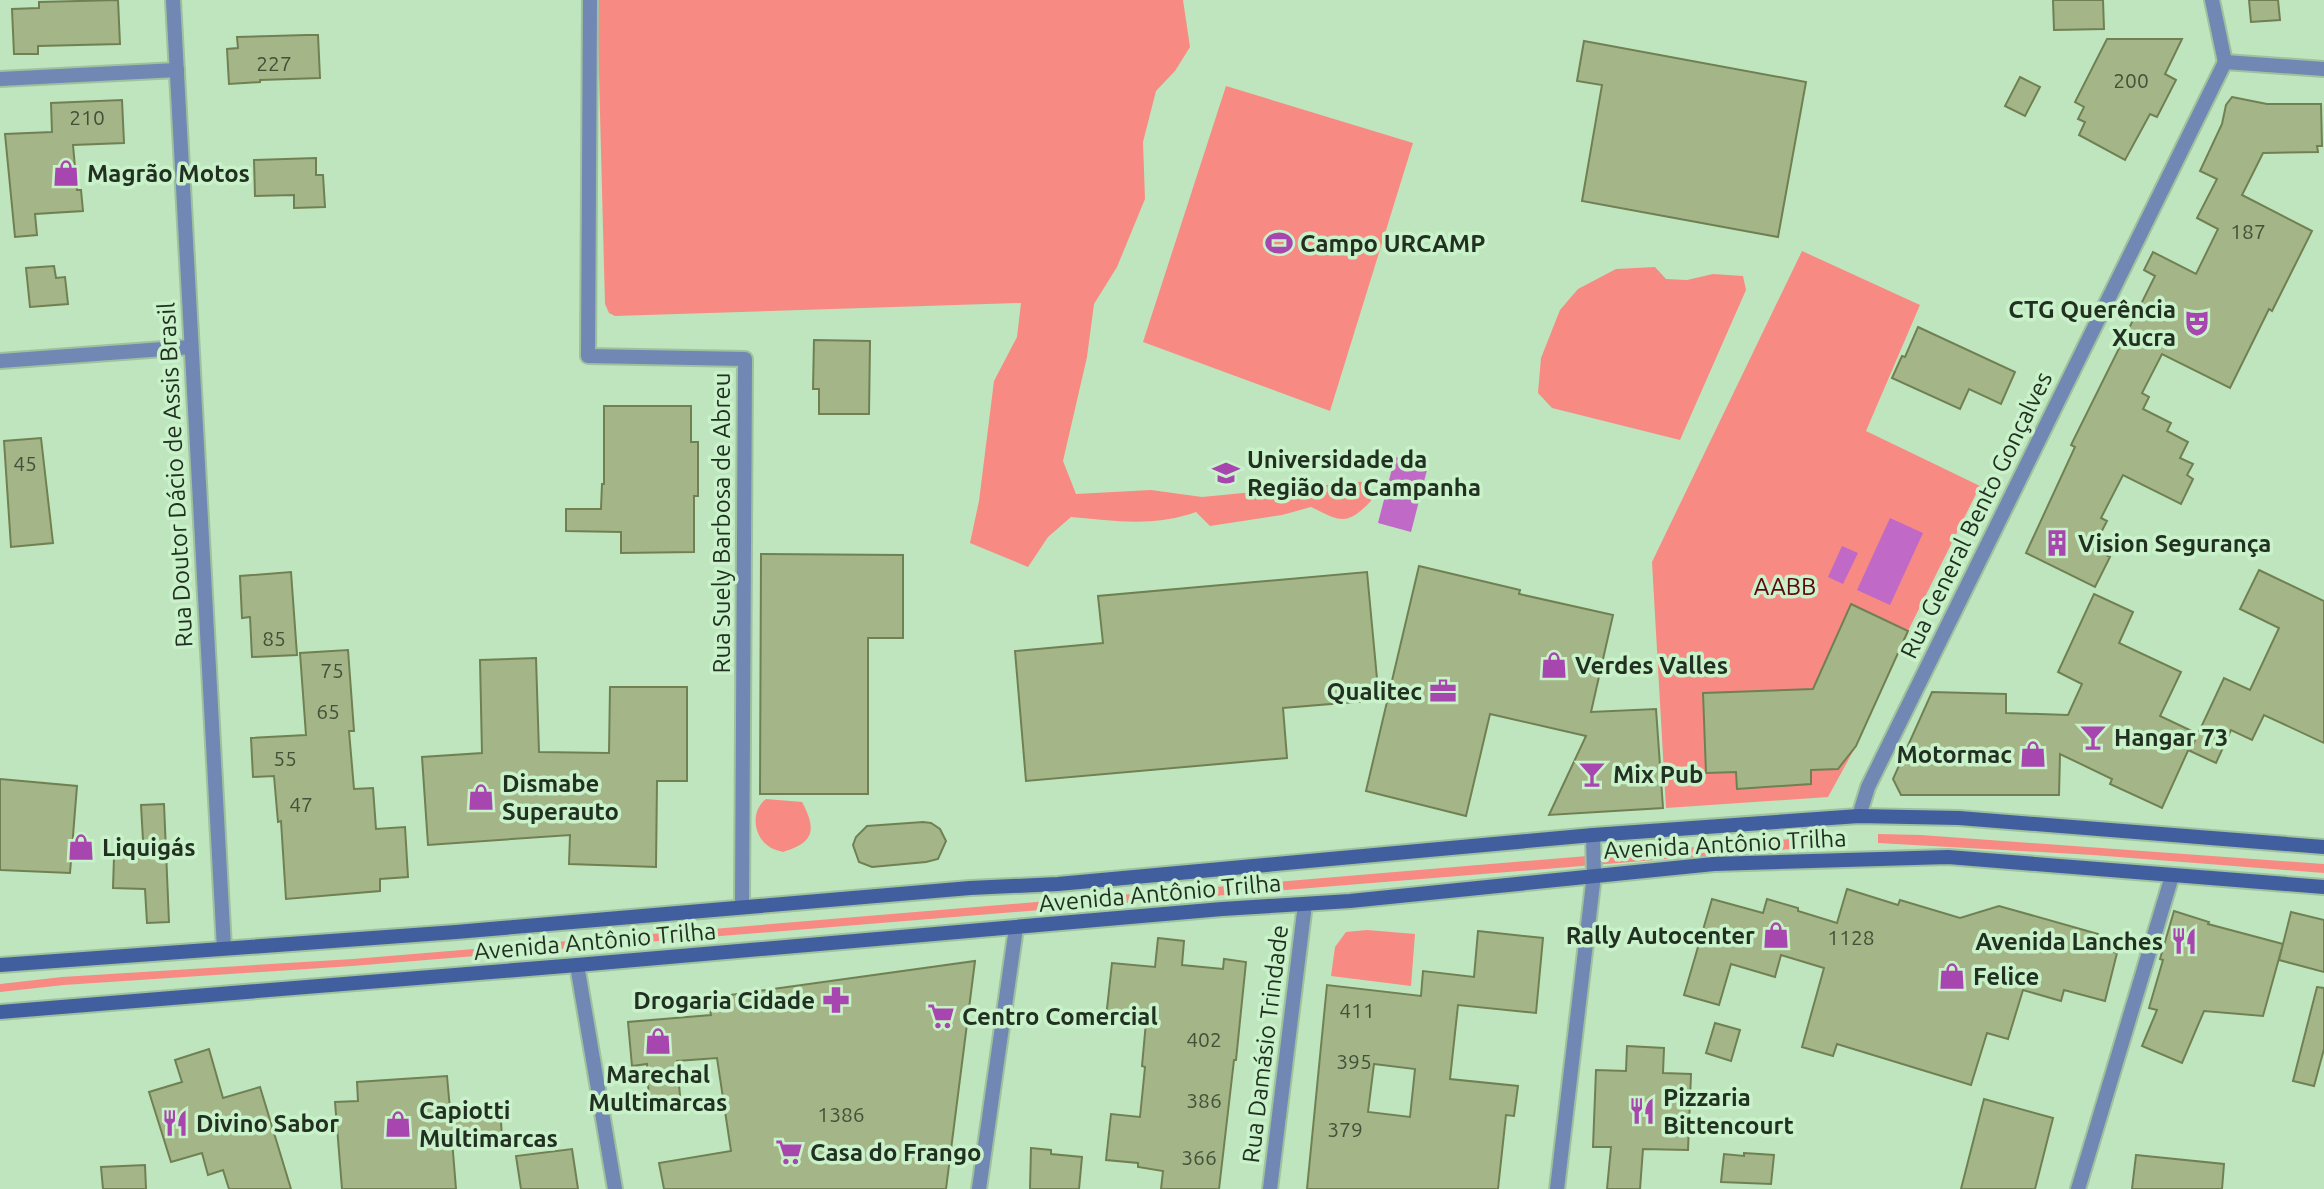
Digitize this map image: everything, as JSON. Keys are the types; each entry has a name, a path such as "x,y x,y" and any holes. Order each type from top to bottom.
{"main road":[{"name":"Avenida Antônio Trilha","path":"0,965 482,929 970,888 1058,884 1593,835 1859,816 1959,818 2324,847"},
{"name":"Avenida Antônio Trilha","path":"0,1012 1305,904 1714,864 1948,857 2324,887"}],"street":[{"name":"Rua Doutor Dácio de Assis Brasil","path":"173,0 224,948"},
{"name":"Rua Suely Barbosa de Abreu","path":"590,0 588,356 745,359 742,906"},
{"path":"2213,0 2225,62 2324,69"},
{"name":"Rua General Bento Gonçalves","path":"1859,816 1868,787 2225,62"},
{"path":"0,79 177,70"},
{"path":"0,361 191,346"},
{"path":"1557,1189 1594,875 1593,835"},
{"path":"2078,1189 2172,876"},
{"name":"Rua Damásio Trindade","path":"1270,1189 1305,904"},
{"path":"979,1189 1016,928"},
{"path":"578,965 615,1189"}],"green space":[{"path":"597,0 1183,0 1190,47 1175,71 1156,91 1143,142 1145,199 1117,267 1094,304 1087,357 1063,461 1076,494 1151,490 1202,497 1369,481 1371,501 1355,515 1342,519 1311,507 1282,515 1210,526 1196,512 1150,521 1071,517 1048,537 1028,567 970,543 979,501 994,381 1017,337 1021,303 615,316 609,313 605,304"},
{"name":"Campo URCAMP","path":"1226,86 1413,143 1330,411 1143,342"},
{"name":"AABB","path":"1802,251 1920,305 1866,431 1980,486 1908,631 1856,746 1828,797 1666,808 1652,562"},
{"path":"1655,267 1666,279 1687,280 1713,274 1743,276 1746,290 1680,440 1552,408 1538,393 1541,358 1560,310 1578,289 1616,269"},
{"path":"766,799 802,802 810,820 811,828 807,840 783,852 762,840 757,829 756,815"},
{"path":"1878,834 2324,864 2324,873 2093,855 1878,843"},
{"path":"1827,836 1827,846 352,966 64,985 0,992 0,984 62,977 353,959"},
{"path":"1367,930 1415,934 1411,986 1331,976 1335,947 1346,932"}],"shaded area":[{"path":"1395,457 1428,466 1411,532 1378,523"},
{"path":"1890,518 1923,533 1890,605 1857,590"},
{"path":"1842,546 1858,553 1843,584 1828,577"}],"building":[{"path":"118,0 120,44 38,46 38,54 14,54 12,9 39,8 39,2"},
{"path":"2053,0 2103,0 2104,29 2054,30"},
{"path":"2249,0 2278,0 2280,20 2251,22"},
{"path":"318,35 320,78 229,84 227,49 238,48 237,37"},
{"path":"2107,39 2182,39 2165,74 2176,80 2157,117 2150,114 2125,160 2079,135 2085,122 2078,119 2084,107 2075,102"},
{"path":"1584,41 1806,82 1778,237 1582,201 1602,85 1577,81"},
{"path":"2020,77 2040,87 2025,116 2005,106"},
{"path":"2232,97 2267,104 2321,104 2322,146 2317,146 2318,152 2263,153 2242,195 2312,231 2230,388 2162,354 2142,393 2149,397 2143,409 2171,423 2167,431 2188,442 2180,458 2193,464 2187,475 2193,479 2181,504 2123,475 2101,518 2107,521 2093,548 2110,557 2095,587 2026,553 2075,447 2071,445 2155,276 2144,270 2153,252 2196,274 2218,229 2197,218 2217,179 2200,171 2222,124 2226,105"},
{"path":"122,100 124,143 73,145 77,190 81,190 83,211 35,214 37,235 15,237 5,134 52,132 51,103"},
{"path":"316,158 316,175 323,175 325,207 294,208 294,195 255,196 254,160"},
{"path":"54,266 56,278 65,277 68,304 30,307 26,268"},
{"path":"1918,327 2015,372 2001,404 1969,389 1960,409 1892,378"},
{"path":"814,340 870,341 869,414 819,414 819,389 813,389"},
{"path":"604,406 691,406 691,442 698,442 694,552 621,553 621,532 566,531 566,509 601,509 604,484"},
{"path":"41,438 53,543 11,547 4,441"},
{"path":"761,554 903,555 903,638 868,638 868,794 760,794"},
{"path":"1419,566 1520,590 1519,594 1613,615 1591,712 1656,709 1663,808 1549,815 1586,736 1490,714 1466,816 1366,791"},
{"path":"2259,570 2324,601 2324,743 2264,715 2252,740 2231,730 2216,763 2190,751 2224,678 2250,690 2279,628 2240,609"},
{"path":"291,572 297,655 252,657 250,617 242,618 240,576"},
{"path":"1367,572 1379,700 1283,708 1287,758 1026,781 1015,651 1103,643 1098,596"},
{"path":"2094,594 2133,612 2119,643 2181,672 2160,716 2196,733 2162,808 2110,784 2112,779 2060,754 2059,795 1901,795 1893,779 1932,692 2006,694 2006,713 2068,715 2082,684 2058,672"},
{"path":"1851,604 1908,631 1856,746 1838,769 1811,770 1811,784 1737,789 1736,772 1706,773 1703,693 1813,689"},
{"path":"348,650 354,731 349,731 354,789 373,788 376,829 405,827 408,877 380,879 380,891 286,899 281,821 278,822 274,776 253,777 251,738 306,735 300,653"},
{"path":"536,658 539,752 609,753 610,687 687,687 687,781 657,781 656,867 569,864 570,835 428,845 422,757 482,753 480,660"},
{"path":"0,779 77,786 70,873 0,870"},
{"path":"164,804 169,922 147,923 145,889 113,888 114,857 144,858 141,805"},
{"path":"931,823 940,829 946,841 938,859 872,867 859,862 853,845 856,837 867,826"},
{"path":"1847,889 1898,905 1900,900 1960,918 1999,906 2098,934 2095,947 2117,953 2105,1001 2064,990 2061,1001 2023,990 2008,1039 1987,1033 1971,1085 1837,1044 1833,1056 1802,1047 1824,968 1781,955 1775,977 1731,964 1719,1005 1684,995 1712,899 1763,913 1767,899 1837,923"},
{"path":"2174,911 2209,922 2208,924 2283,944 2263,1016 2204,1011 2182,1063 2142,1046 2157,1010 2149,1008"},
{"path":"2291,912 2324,920 2324,972 2279,960"},
{"path":"1478,931 1543,938 1536,1013 1458,1005 1450,1079 1518,1086 1514,1116 1506,1115 1498,1189 1307,1189 1327,985 1421,996 1423,971 1474,977","holes":["1374,1064 1415,1069 1410,1117 1368,1112"]},
{"path":"1158,938 1184,941 1182,965 1223,969 1224,959 1246,962 1219,1189 1161,1189 1163,1171 1138,1167 1138,1163 1106,1160 1111,1114 1140,1117 1145,1067 1142,1066 1146,1022 1106,1018 1112,963 1155,967"},
{"path":"975,961 946,1189 664,1189 659,1163 731,1151 717,1058 677,1061 681,1107 659,1109 658,1100 649,1101 647,1064 632,1066 628,1022 711,1015 708,998"},
{"path":"2317,987 2324,988 2324,1049 2314,1086 2293,1081"},
{"path":"1715,1023 1740,1030 1731,1061 1706,1053"},
{"name":"Pizzaria Bittencourt","path":"1627,1046 1664,1048 1663,1073 1691,1074 1688,1150 1643,1149 1640,1189 1607,1189 1611,1147 1593,1147 1596,1070 1626,1071"},
{"path":"209,1049 223,1098 260,1087 291,1189 229,1189 223,1170 208,1175 202,1153 171,1162 149,1092 182,1082 175,1060"},
{"name":"Capiotti Multimarcas","path":"447,1076 450,1109 500,1106 502,1138 452,1140 456,1189 342,1189 335,1102 358,1101 357,1082"},
{"path":"1984,1099 2053,1118 2035,1189 1961,1189"},
{"path":"1031,1148 1051,1150 1051,1154 1082,1157 1079,1189 1030,1189"},
{"path":"572,1149 578,1189 521,1189 516,1156"},
{"path":"1744,1153 1774,1155 1771,1184 1721,1182 1724,1154 1744,1156"},
{"path":"2136,1155 2224,1164 2222,1189 2132,1189"},
{"path":"145,1165 146,1189 103,1189 101,1167"}],"place":[{"name":"Magrão Motos","path":"66,173"},
{"name":"Campo URCAMP","path":"1279,243"},
{"name":"CTG Querência Xucra","path":"2197,323"},
{"name":"Universidade da Região da Campanha","path":"1226,473"},
{"name":"Vision Segurança","path":"2057,543"},
{"name":"Verdes Valles","path":"1554,665"},
{"name":"Qualitec","path":"1443,691"},
{"name":"Hangar 73","path":"2093,737"},
{"name":"Motormac","path":"2033,754"},
{"name":"Mix Pub","path":"1592,774"},
{"name":"Dismabe Superauto","path":"481,797"},
{"name":"Liquigás","path":"81,847"},
{"name":"Rally Autocenter","path":"1776,935"},
{"name":"Avenida Lanches","path":"2184,941"},
{"name":"Felice","path":"1952,976"},
{"name":"Drogaria Cidade","path":"836,1000"},
{"name":"Centro Comercial","path":"941,1016"},
{"name":"Marechal Multimarcas","path":"658,1041"},
{"name":"Pizzaria Bittencourt","path":"1642,1111"},
{"name":"Divino Sabor","path":"175,1123"},
{"name":"Capiotti Multimarcas","path":"398,1124"},
{"name":"Casa do Frango","path":"789,1152"}]}
